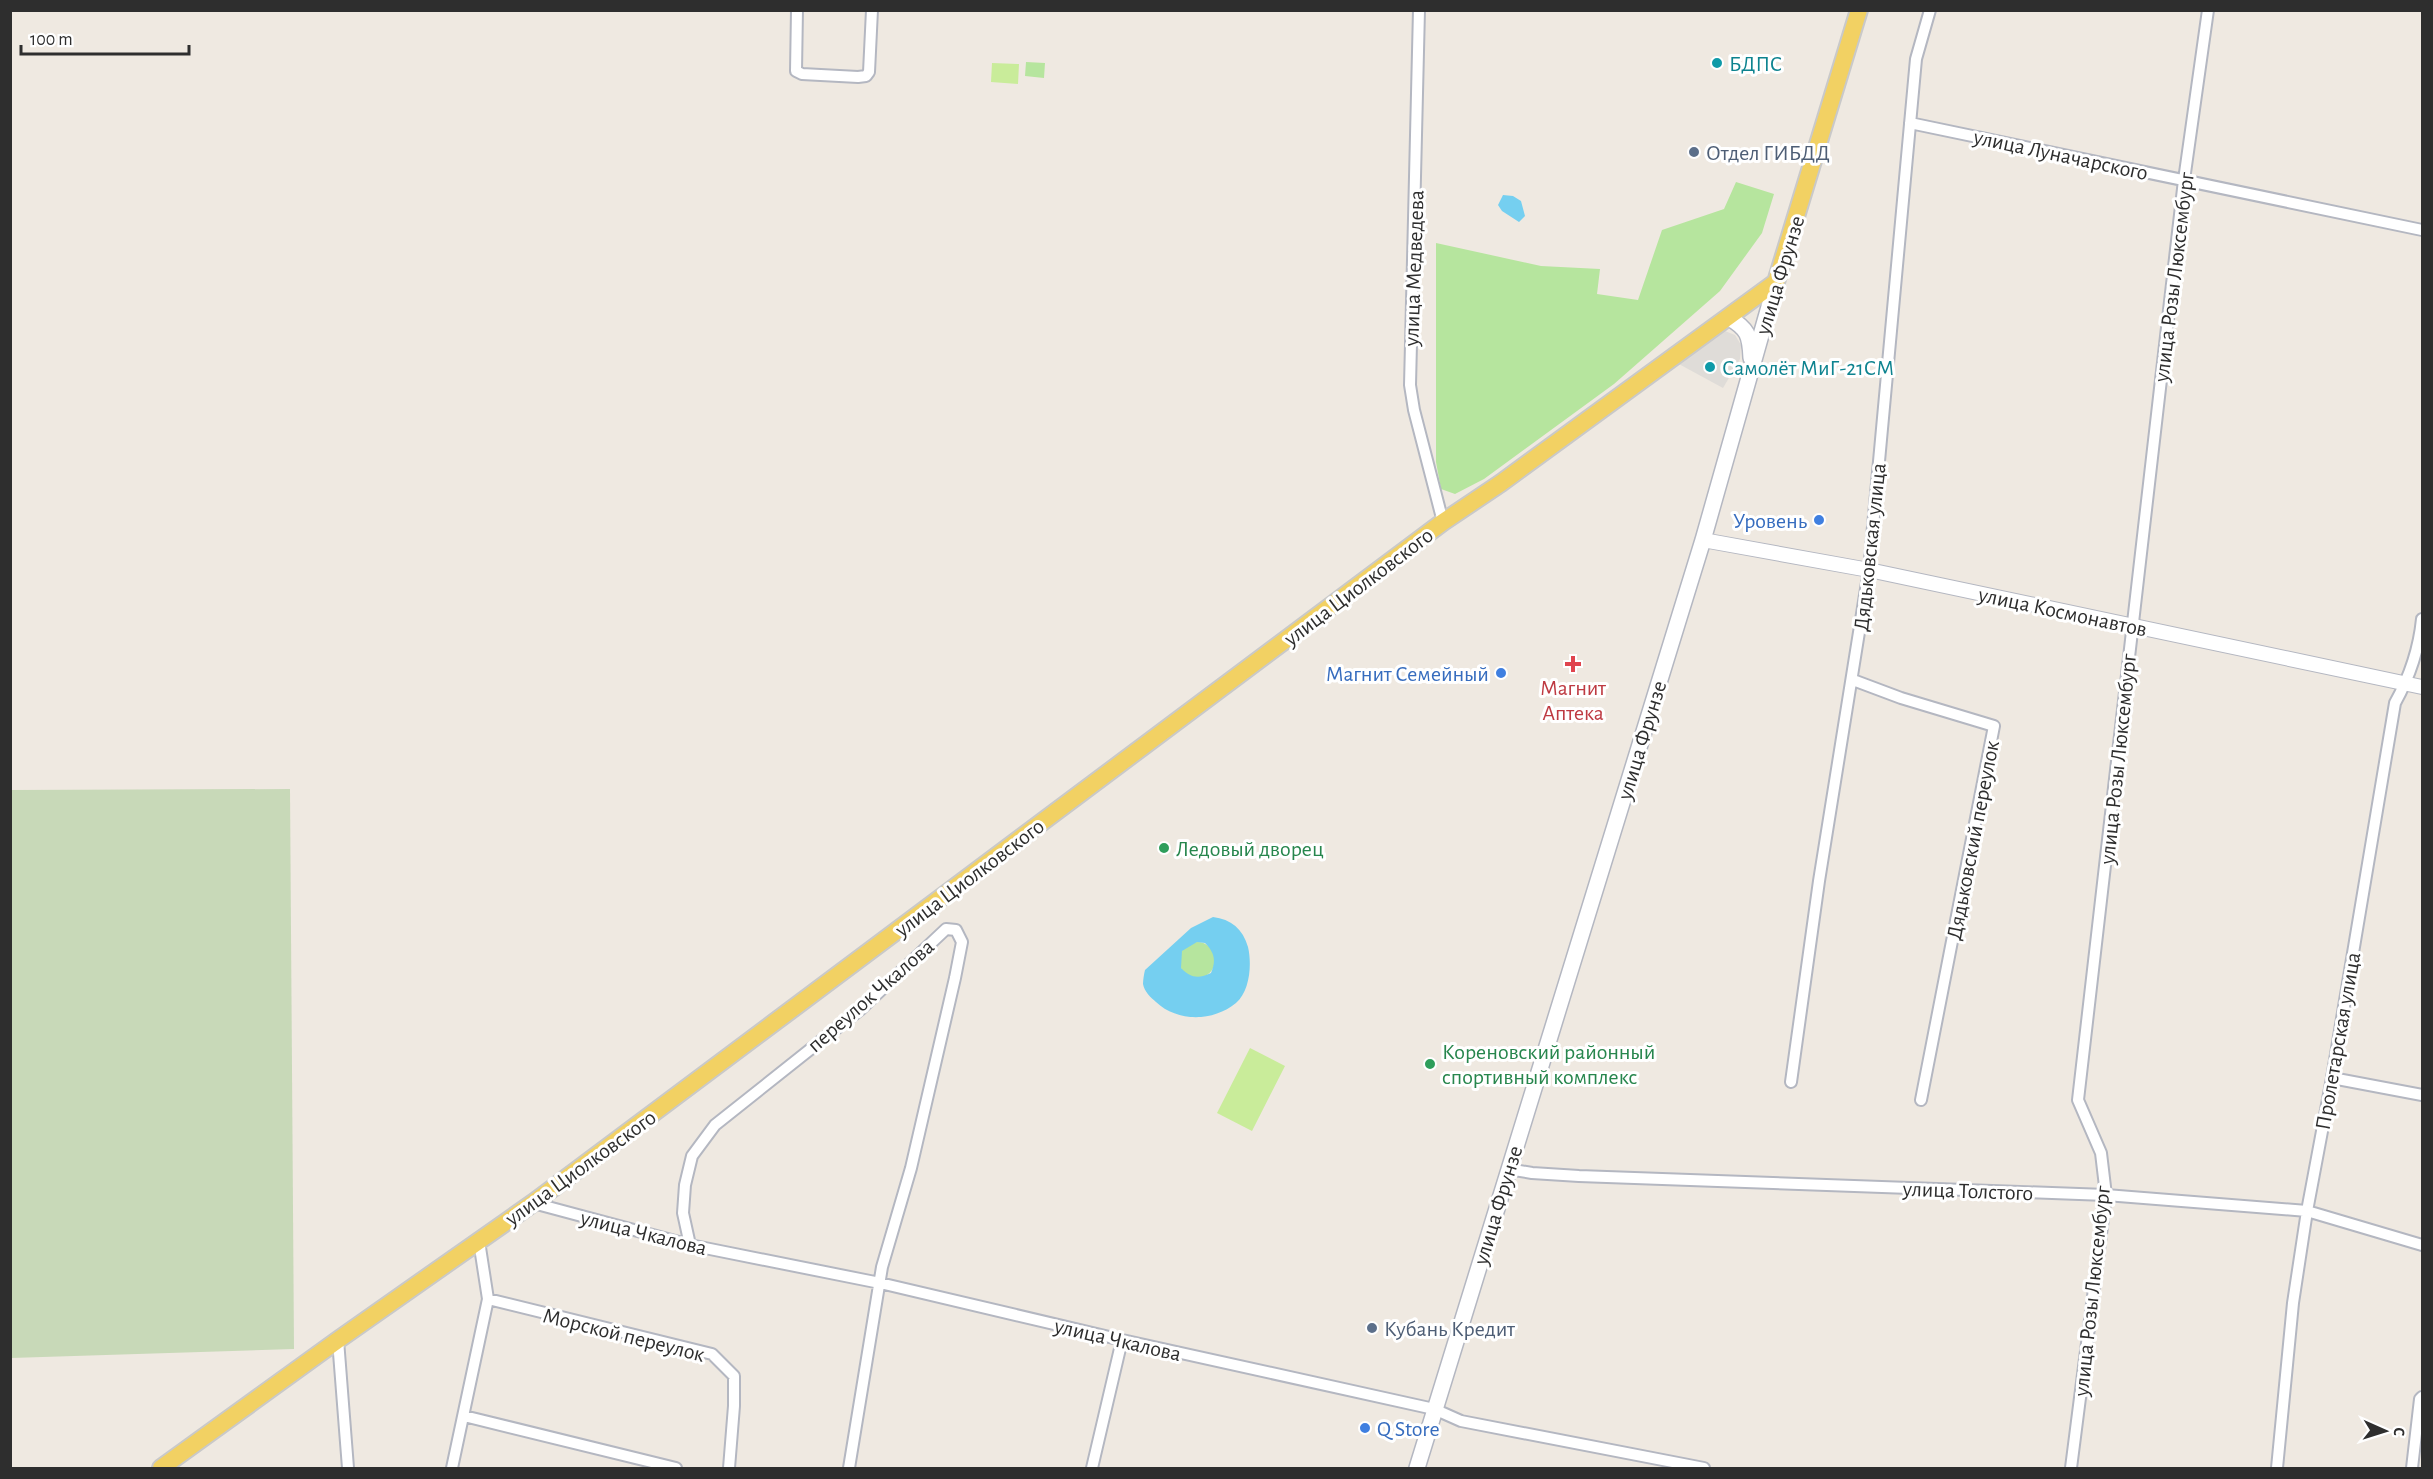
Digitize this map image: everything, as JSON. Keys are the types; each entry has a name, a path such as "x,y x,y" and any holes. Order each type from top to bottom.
{"main road":[{"name":"улица Фрунзе","path":"1417,1468 1703,540 1776,282 1858,10"},
{"name":"улица Циолковского","path":"161,1468 533,1203 1443,522 1520,469 1776,282"},
{"path":"1728,317 1748,333 1751,370"}],"street":[{"path":"797,10 794,65 796,71 813,75 866,76 872,10"},
{"name":"улица Медведева","path":"1419,10 1410,385 1414,410 1443,522"},
{"name":"Дядьковская улица","path":"1791,1082 1869,570 1916,59 1930,10"},
{"name":"улица Розы Люксембург","path":"2071,1468 2106,1195 2101,1153 2078,1100 2184,180 2208,10"},
{"name":"улица Луначарского","path":"1910,123 2422,230"},
{"name":"улица Космонавтов","path":"1703,540 1869,570 2422,687"},
{"name":"Пролетарская улица","path":"2277,1468 2293,1304 2307,1211 2332,1078 2395,703 2406,683 2420,643 2422,619"},
{"name":"Дядьковский переулок","path":"1853,680 1901,698 1994,726 1921,1100"},
{"name":"переулок Чкалова","path":"690,1245 683,1213 684,1185 692,1156 715,1125 861,1009 946,929 956,930 962,942 955,978 919,1135 882,1267 880,1283"},
{"path":"2332,1078 2422,1095"},
{"name":"улица Толстого","path":"1508,1169 1580,1176 2106,1195 2307,1211 2422,1245"},
{"name":"улица Чкалова","path":"533,1203 690,1245 880,1283 1122,1340 1434,1409 1461,1421 1704,1468"},
{"path":"452,1468 488,1299 479,1241"},
{"path":"849,1468 880,1283"},
{"name":"Морской переулок","path":"488,1299 712,1354 734,1376 729,1468"},
{"path":"338,1340 348,1468"},
{"path":"1092,1468 1122,1340"},
{"path":"2412,1468 2422,1397"},
{"path":"464,1416 676,1468"}],"green space":[{"path":"1026,62 1045,63 1044,78 1025,76"},
{"path":"992,63 1019,64 1018,84 991,82"},
{"path":"1736,182 1774,194 1762,233 1720,291 1614,384 1484,479 1455,494 1441,489 1436,462 1436,243 1541,266 1600,269 1597,294 1638,300 1662,230 1724,209"},
{"path":"290,789 294,1349 11,1358 11,790"},
{"path":"1197,942 1209,948 1215,960 1209,972 1197,978 1185,972 1179,960 1185,948"},
{"path":"1250,1048 1285,1066 1252,1131 1217,1113"}],"shaded area":[{"path":"1725,331 1735,335 1741,345 1740,359 1723,388 1677,363 1716,333"}],"water":[{"path":"1503,195 1513,196 1521,201 1525,216 1519,222 1502,211 1498,205"},
{"path":"1213,917 1225,920 1239,930 1248,947 1250,969 1244,992 1236,1003 1217,1014 1195,1017 1174,1013 1165,1009 1150,996 1143,984 1145,970 1191,928","holes":["1197,942 1205,943 1214,957 1211,973 1199,977 1191,976 1181,968 1182,951"]}],"place":[{"name":"БДПС","path":"1717,63"},
{"name":"Отдел ГИБДД","path":"1694,152"},
{"name":"Самолёт МиГ-21СМ","path":"1710,367"},
{"name":"Уровень","path":"1819,520"},
{"name":"Магнит Аптека","path":"1573,664"},
{"name":"Магнит Семейный","path":"1501,673"},
{"name":"Ледовый дворец","path":"1164,848"},
{"name":"Кореновский районный спортивный комплекс","path":"1430,1064"},
{"name":"Кубань Кредит","path":"1372,1328"},
{"name":"Q Store","path":"1365,1428"}]}
